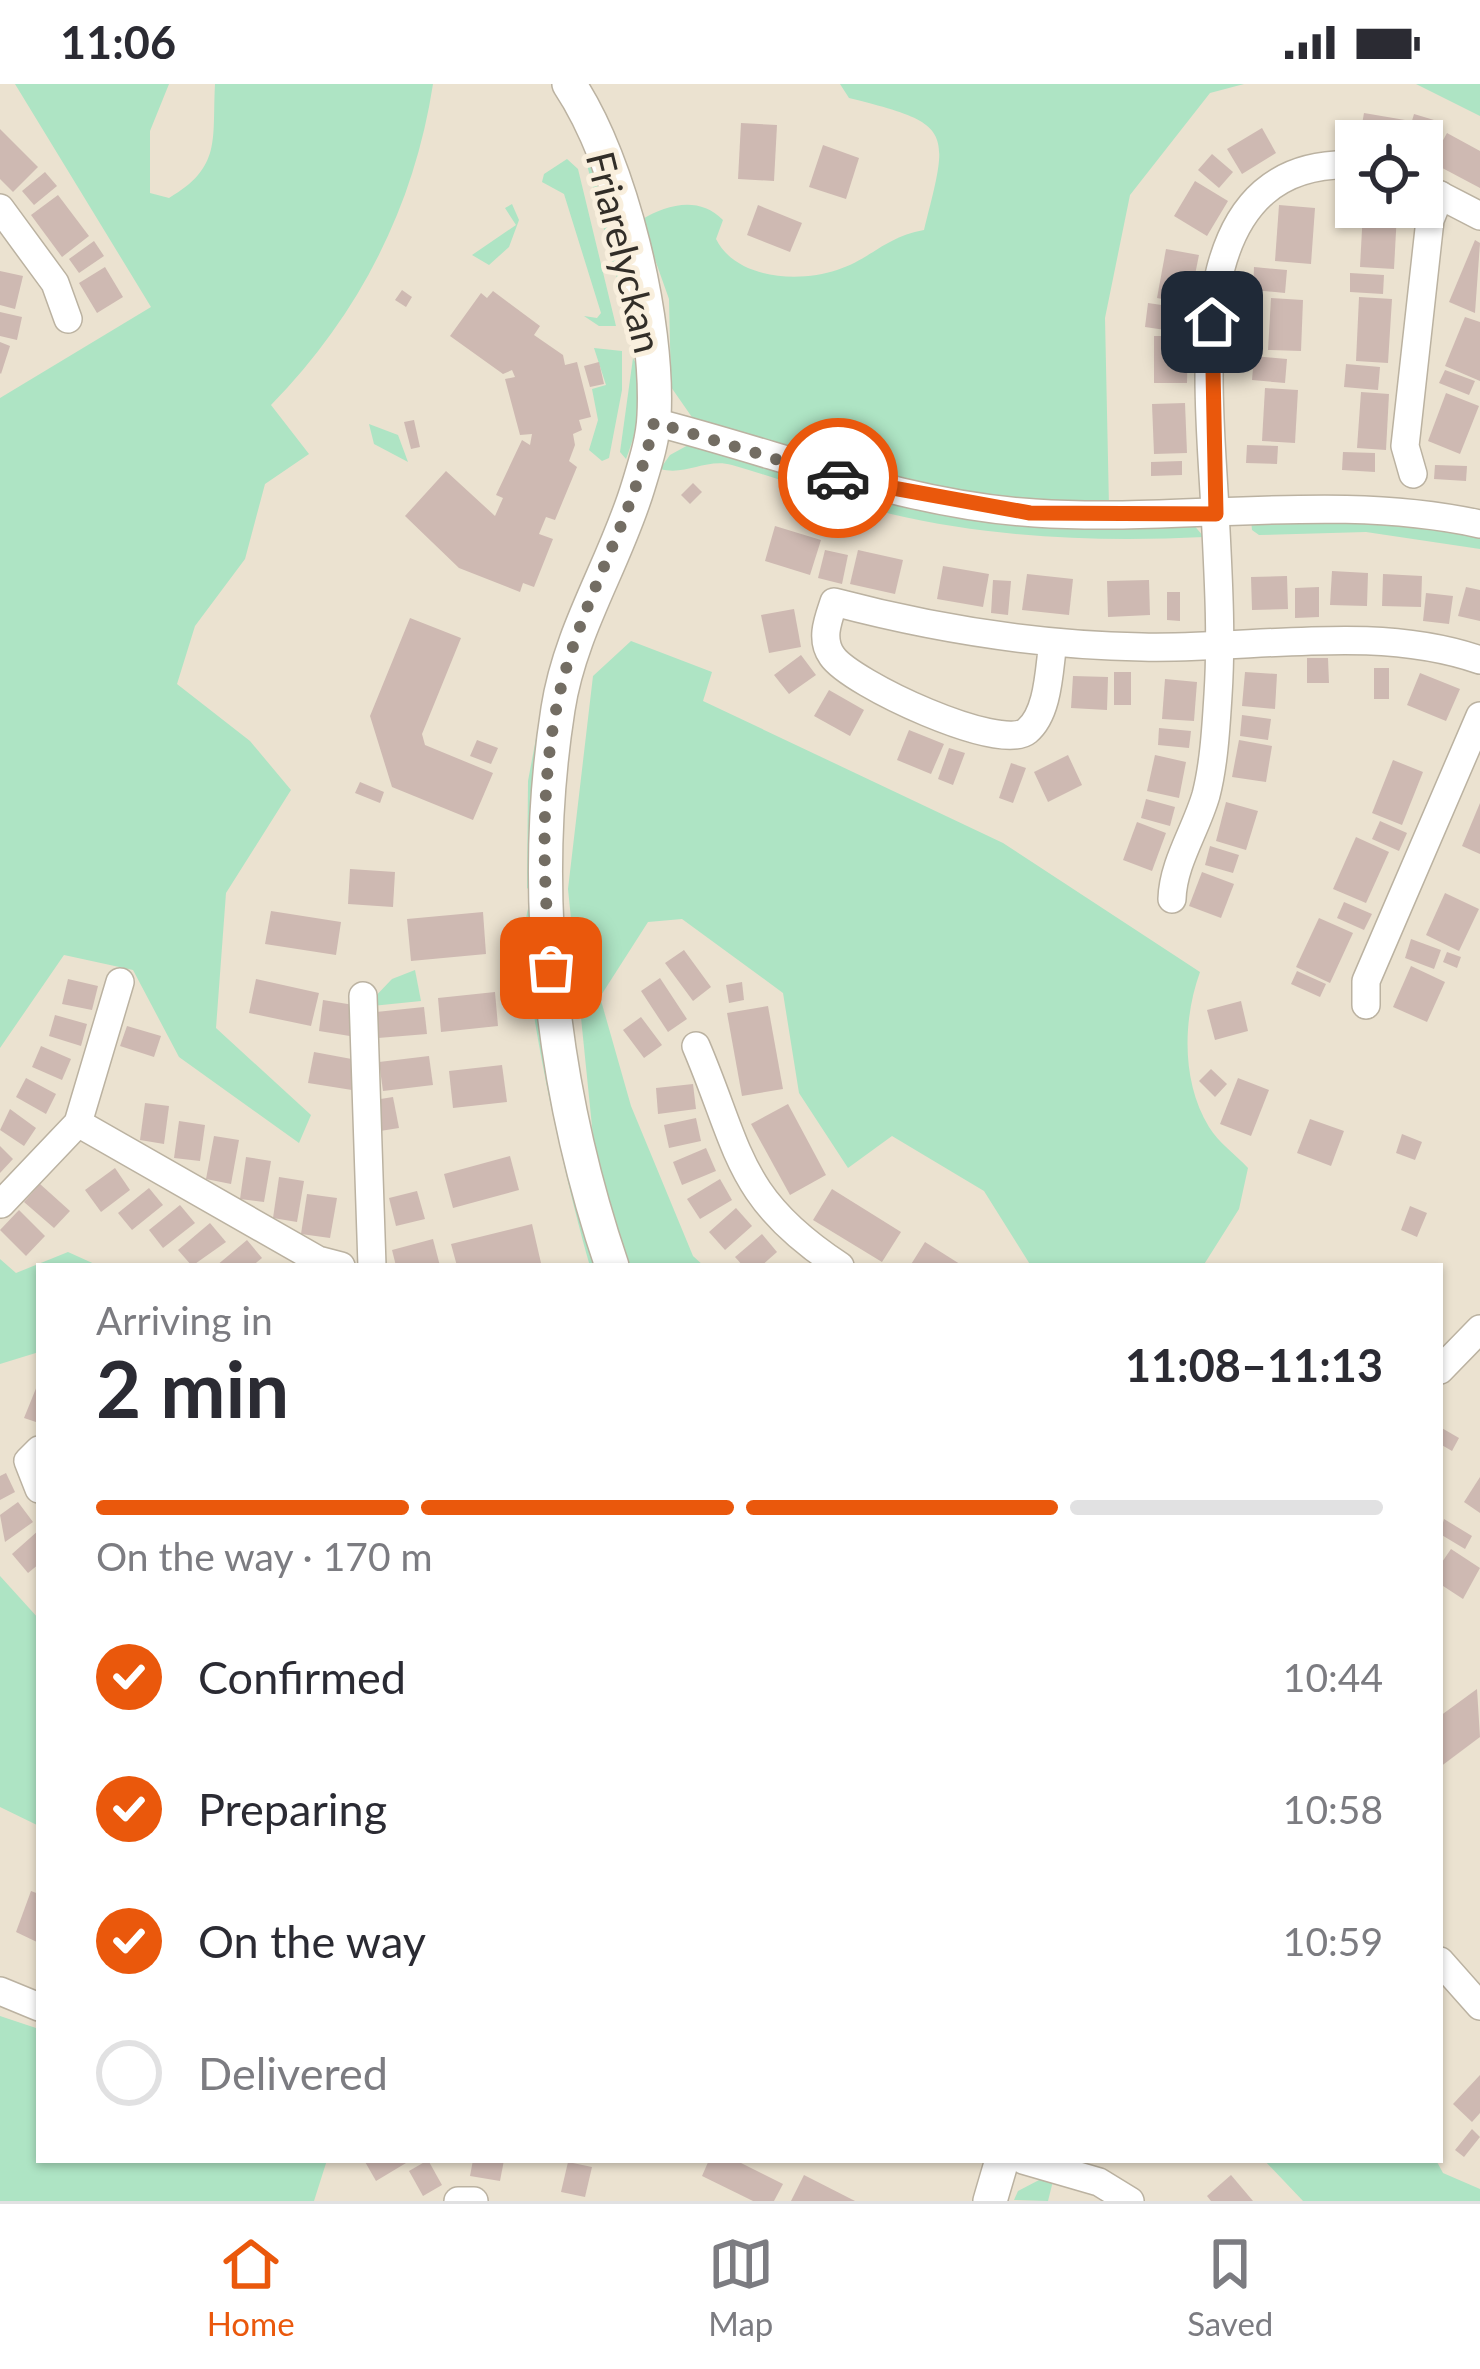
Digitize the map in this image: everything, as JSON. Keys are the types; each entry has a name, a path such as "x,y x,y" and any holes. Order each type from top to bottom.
{"street":[{"name":"Friarelyckan","path":"569,84 603,153 631,250 650,334 654,422 637,491 567,663 548,782 547,922 555,1014 571,1118 611,1263"},
{"path":"1172,899 1172,879 1207,792 1220,645 1212,315 1230,238 1267,189 1286,176 1335,164"},
{"path":"1443,197 1480,216"},
{"path":"0,208 56,284 68,319"},
{"path":"1413,473 1405,446 1429,228"},
{"path":"654,422 834,477 1030,513 1365,510 1480,524"},
{"path":"1053,642 1039,714 1024,734 1009,739 921,709 865,681 835,660 826,628 833,602 968,635 1053,642 1406,644 1480,660"},
{"path":"1366,1005 1366,981 1480,716"},
{"path":"2,1204 78,1123 120,982"},
{"path":"363,996 369,1263"},
{"path":"696,1046 731,1149 757,1192 800,1240 835,1263"},
{"path":"78,1123 330,1263"},
{"path":"1443,1367 1480,1329"},
{"path":"36,1453 28,1461 36,1481"},
{"path":"1443,1964 1480,2006"},
{"path":"0,1990 36,2005"},
{"path":"990,2201 1001,2163"},
{"path":"1033,2163 1099,2182 1130,2201"},
{"path":"458,2201 474,2201"}],"green space":[{"path":"15,84 169,84 150,131 150,193 169,198 206,163 213,137 215,84 433,84 412,174 378,258 330,335 271,405 309,454 265,484 245,559 195,626 177,684 250,741 291,790 226,893 216,1028 311,1115 299,1143 179,1057 133,970 64,955 0,1048 0,398 151,307"},
{"path":"840,84 1244,84 1210,93 1130,195 1105,318 1109,507 958,492 847,469 696,423 671,387 669,299 641,220 672,207 704,208 723,220 716,239 738,263 787,276 837,270 924,230 938,171 936,136 909,116 849,98"},
{"path":"1416,84 1480,84 1480,116"},
{"path":"567,159 578,169 616,326 599,326 584,316 597,318 601,313 564,194 542,182 544,174"},
{"path":"586,161 596,171 635,308 628,321"},
{"path":"512,204 519,220 509,247 489,265 472,255 516,225 505,208"},
{"path":"594,348 622,351 622,390 609,458 602,461 589,450 598,420 592,389 606,385"},
{"path":"633,358 641,395 626,459 620,452"},
{"path":"369,424 398,435 408,462 374,444"},
{"path":"690,444 797,473 1192,523 1204,537 1007,533 871,509 732,465 660,469 670,455"},
{"path":"1251,520 1373,520 1480,534 1480,549 1366,532 1259,535 1252,530"},
{"path":"631,641 712,672 703,701 1003,843 1200,972 1188,1030 1193,1090 1213,1133 1248,1168 1239,1209 1205,1263 1029,1263 984,1191 892,1136 848,1168 799,1093 783,993 682,919 648,922 600,997 631,1106 693,1256 701,1263 628,1263 595,1156 568,889 593,676"},
{"path":"549,669 532,892 527,888 528,781"},
{"path":"530,904 596,1263 589,1263 545,1079 526,928"},
{"path":"415,970 421,1001 372,1006 370,1002 392,979"},
{"path":"68,1252 92,1263 41,1263"},
{"path":"0,1259 16,1273 36,1265 36,1353 0,1364"},
{"path":"0,1576 36,1616 36,1825 0,1807"},
{"path":"0,2016 36,2028 36,2163 326,2163 314,2201 0,2201"},
{"path":"1267,2163 1438,2163 1443,2173 1480,2189 1480,2201 1303,2201"},
{"path":"1041,2179 1053,2181 1048,2201 1014,2200 1018,2191"}],"building":[{"path":"1364,113 1405,120 1363,120"},
{"path":"741,123 777,125 774,181 738,179"},
{"path":"1262,128 1276,153 1242,174 1227,149"},
{"path":"0,129 38,167 13,192 0,179"},
{"path":"1447,133 1480,151 1480,188 1443,168"},
{"path":"823,145 859,158 846,199 809,187"},
{"path":"1212,154 1233,172 1219,188 1198,170"},
{"path":"45,172 57,186 34,205 22,191"},
{"path":"1195,181 1228,201 1207,236 1174,216"},
{"path":"58,195 89,236 62,257 31,215"},
{"path":"758,205 802,223 790,252 747,235"},
{"path":"1279,205 1315,208 1311,264 1275,261"},
{"path":"1362,228 1396,228 1394,269 1360,267"},
{"path":"1475,240 1480,243 1475,313 1449,302"},
{"path":"94,241 104,256 79,273 69,259"},
{"path":"1166,249 1199,255 1189,304 1157,298"},
{"path":"105,267 123,297 97,313 79,283"},
{"path":"1254,267 1287,270 1285,293 1253,290"},
{"path":"0,271 23,276 15,309 0,305"},
{"path":"1350,273 1384,275 1383,294 1350,292"},
{"path":"402,290 412,297 406,307 395,300"},
{"path":"493,291 540,326 534,335 563,355 565,365 577,362 591,417 579,420 582,430 573,434 569,461 577,467 555,520 546,517 539,534 553,539 534,587 523,583 520,592 459,568 405,516 446,471 495,516 503,498 496,495 522,440 530,445 532,434 520,435 505,379 515,377 512,370 503,374 450,336 481,293 487,298"},
{"path":"1359,297 1392,299 1388,363 1356,361"},
{"path":"1271,298 1303,300 1301,351 1268,350"},
{"path":"1148,303 1182,308 1179,332 1145,327"},
{"path":"0,312 22,317 17,340 0,336"},
{"path":"1465,317 1480,322 1480,381 1445,366"},
{"path":"1154,336 1188,336 1187,383 1154,383"},
{"path":"0,342 10,346 1,374 0,373"},
{"path":"1254,356 1287,359 1285,383 1252,380"},
{"path":"599,362 604,384 590,387 584,366"},
{"path":"1346,364 1380,367 1378,390 1344,387"},
{"path":"1445,370 1475,381 1469,395 1439,383"},
{"path":"1265,388 1298,390 1295,443 1262,441"},
{"path":"1361,392 1389,394 1386,450 1357,448"},
{"path":"1446,393 1479,406 1460,454 1428,441"},
{"path":"1185,403 1187,453 1154,454 1152,404"},
{"path":"414,420 420,447 411,449 404,422"},
{"path":"1247,445 1278,446 1277,464 1246,463"},
{"path":"1343,452 1375,453 1375,472 1342,470"},
{"path":"1182,461 1182,475 1151,476 1151,462"},
{"path":"1435,465 1467,466 1466,481 1434,479"},
{"path":"693,483 702,492 690,504 681,495"},
{"path":"775,526 821,540 810,575 765,561"},
{"path":"825,550 848,555 842,584 818,578"},
{"path":"858,550 903,560 895,594 850,584"},
{"path":"943,566 989,574 983,607 937,599"},
{"path":"1332,571 1368,573 1367,606 1330,605"},
{"path":"1027,574 1073,579 1069,615 1022,610"},
{"path":"1383,574 1422,576 1421,607 1382,606"},
{"path":"1287,576 1288,609 1252,610 1251,577"},
{"path":"993,580 1011,581 1008,615 991,613"},
{"path":"1149,580 1150,615 1108,617 1107,581"},
{"path":"1319,587 1319,617 1295,618 1295,588"},
{"path":"1466,587 1480,590 1480,621 1458,616"},
{"path":"1167,592 1180,592 1180,621 1167,620"},
{"path":"1426,593 1453,596 1449,624 1423,621"},
{"path":"794,609 801,647 769,653 761,615"},
{"path":"410,618 461,638 422,734 425,745 493,773 473,820 392,787 370,716"},
{"path":"801,655 816,675 789,694 774,675"},
{"path":"1307,658 1328,658 1329,683 1307,683"},
{"path":"1374,668 1389,668 1389,699 1374,699"},
{"path":"1114,672 1131,672 1131,705 1114,705"},
{"path":"1245,672 1277,674 1275,709 1242,706"},
{"path":"1420,673 1460,689 1446,721 1407,705"},
{"path":"1073,676 1108,677 1107,710 1071,708"},
{"path":"1165,679 1197,682 1194,721 1162,719"},
{"path":"829,690 864,710 850,736 814,716"},
{"path":"1242,715 1271,719 1268,740 1240,736"},
{"path":"1159,728 1191,731 1189,748 1158,745"},
{"path":"909,730 944,744 931,774 897,760"},
{"path":"477,740 498,748 491,764 470,756"},
{"path":"1239,740 1272,746 1266,782 1232,777"},
{"path":"949,748 965,753 953,785 938,779"},
{"path":"1068,755 1082,785 1048,802 1034,772"},
{"path":"1155,755 1186,762 1179,798 1147,791"},
{"path":"1393,760 1423,772 1402,825 1372,813"},
{"path":"1011,763 1026,768 1013,803 999,798"},
{"path":"360,782 384,792 380,803 355,793"},
{"path":"1146,799 1175,807 1170,826 1141,818"},
{"path":"1226,802 1258,811 1246,850 1216,841"},
{"path":"1480,803 1480,854 1462,846"},
{"path":"1380,821 1407,833 1399,851 1372,839"},
{"path":"1137,822 1166,833 1152,871 1123,860"},
{"path":"1356,837 1389,852 1366,903 1333,889"},
{"path":"1210,846 1239,855 1233,873 1205,865"},
{"path":"350,869 395,872 393,907 348,904"},
{"path":"1202,872 1234,884 1221,918 1189,906"},
{"path":"1445,893 1479,909 1459,951 1426,935"},
{"path":"1344,902 1372,914 1364,930 1337,918"},
{"path":"271,911 341,922 336,955 265,944"},
{"path":"483,912 486,954 411,961 407,919"},
{"path":"1319,918 1353,933 1330,983 1296,967"},
{"path":"1411,939 1441,950 1434,969 1405,958"},
{"path":"684,950 711,987 693,1001 665,963"},
{"path":"1447,952 1461,957 1457,968 1443,962"},
{"path":"1411,966 1445,982 1427,1022 1393,1007"},
{"path":"1297,971 1326,984 1320,997 1291,984"},
{"path":"660,978 687,1019 668,1032 641,991"},
{"path":"68,979 98,986 92,1010 62,1004"},
{"path":"256,979 319,993 311,1026 249,1013"},
{"path":"742,982 744,1000 729,1003 726,985"},
{"path":"495,992 498,1026 441,1032 438,998"},
{"path":"323,1000 360,1006 356,1037 319,1031"},
{"path":"1241,1001 1248,1031 1215,1040 1207,1010"},
{"path":"768,1006 783,1089 742,1096 727,1013"},
{"path":"424,1007 427,1034 378,1038 376,1012"},
{"path":"55,1015 87,1024 81,1046 49,1036"},
{"path":"641,1017 662,1045 644,1058 623,1030"},
{"path":"127,1026 161,1036 154,1057 120,1046"},
{"path":"41,1046 71,1059 62,1080 32,1067"},
{"path":"314,1052 357,1060 352,1090 308,1083"},
{"path":"429,1056 433,1085 383,1091 379,1062"},
{"path":"502,1065 507,1102 453,1108 449,1071"},
{"path":"1211,1069 1227,1084 1215,1097 1199,1081"},
{"path":"26,1078 56,1094 46,1114 16,1097"},
{"path":"1238,1078 1269,1090 1251,1136 1220,1124"},
{"path":"693,1084 696,1109 658,1114 656,1088"},
{"path":"393,1097 399,1128 374,1132 368,1101"},
{"path":"145,1103 169,1106 164,1144 140,1140"},
{"path":"788,1104 826,1175 790,1195 751,1124"},
{"path":"10,1109 36,1128 24,1146 0,1130"},
{"path":"696,1118 701,1141 669,1148 664,1125"},
{"path":"1310,1119 1344,1131 1331,1166 1297,1153"},
{"path":"179,1121 205,1125 200,1161 174,1158"},
{"path":"1402,1134 1422,1142 1415,1160 1396,1153"},
{"path":"214,1136 239,1140 231,1184 206,1179"},
{"path":"0,1146 13,1159 0,1173"},
{"path":"706,1148 716,1171 682,1185 673,1162"},
{"path":"510,1156 519,1190 453,1208 444,1174"},
{"path":"246,1157 271,1161 264,1202 240,1199"},
{"path":"115,1168 130,1190 101,1212 85,1190"},
{"path":"279,1177 304,1181 297,1222 273,1218"},
{"path":"720,1179 732,1200 700,1219 687,1199"},
{"path":"40,1184 70,1211 54,1228 24,1202"},
{"path":"149,1188 163,1205 132,1230 118,1213"},
{"path":"832,1189 901,1232 882,1262 813,1220"},
{"path":"417,1191 425,1219 396,1226 389,1198"},
{"path":"307,1194 337,1198 330,1238 301,1234"},
{"path":"180,1205 195,1223 163,1248 149,1230"},
{"path":"1410,1206 1427,1213 1417,1237 1401,1230"},
{"path":"736,1208 752,1226 725,1250 709,1232"},
{"path":"19,1210 45,1236 26,1256 0,1230"},
{"path":"210,1223 226,1242 196,1263 189,1263 178,1250"},
{"path":"532,1224 541,1263 456,1263 451,1244"},
{"path":"762,1234 777,1252 764,1263 740,1263 735,1257"},
{"path":"433,1239 439,1263 395,1263 392,1250"},
{"path":"247,1240 262,1258 256,1263 220,1263"},
{"path":"925,1242 958,1263 912,1263"},
{"path":"36,1388 36,1422 24,1418"},
{"path":"1443,1429 1459,1438 1452,1451 1443,1446"},
{"path":"6,1473 15,1492 0,1500 0,1476"},
{"path":"1480,1477 1480,1513 1464,1502"},
{"path":"18,1502 33,1522 5,1542 0,1515"},
{"path":"1444,1519 1472,1536 1465,1549 1443,1536"},
{"path":"36,1533 36,1566 28,1573 12,1554"},
{"path":"1451,1549 1480,1568 1463,1599 1443,1586 1443,1561"},
{"path":"1477,1689 1480,1737 1443,1765 1443,1714"},
{"path":"31,1891 36,1893 36,1942 16,1932"},
{"path":"1480,2075 1480,2113 1472,2122 1453,2104"},
{"path":"1472,2129 1480,2137 1464,2157 1455,2150"},
{"path":"366,2163 406,2163 376,2181"},
{"path":"430,2163 442,2185 423,2196 409,2171"},
{"path":"472,2163 503,2163 500,2181 470,2176"},
{"path":"568,2163 592,2167 585,2197 561,2192"},
{"path":"708,2163 741,2163 783,2184 774,2201 753,2201 702,2176"},
{"path":"804,2175 855,2201 791,2201"},
{"path":"1231,2175 1253,2201 1211,2201 1207,2196"}],"way so far":[{"path":"551,968 546,897 548,782 558,704 578,631 637,491 654,422 838,478"}],"route":[{"path":"838,478 1030,513 1216,514 1212,322"}]}
